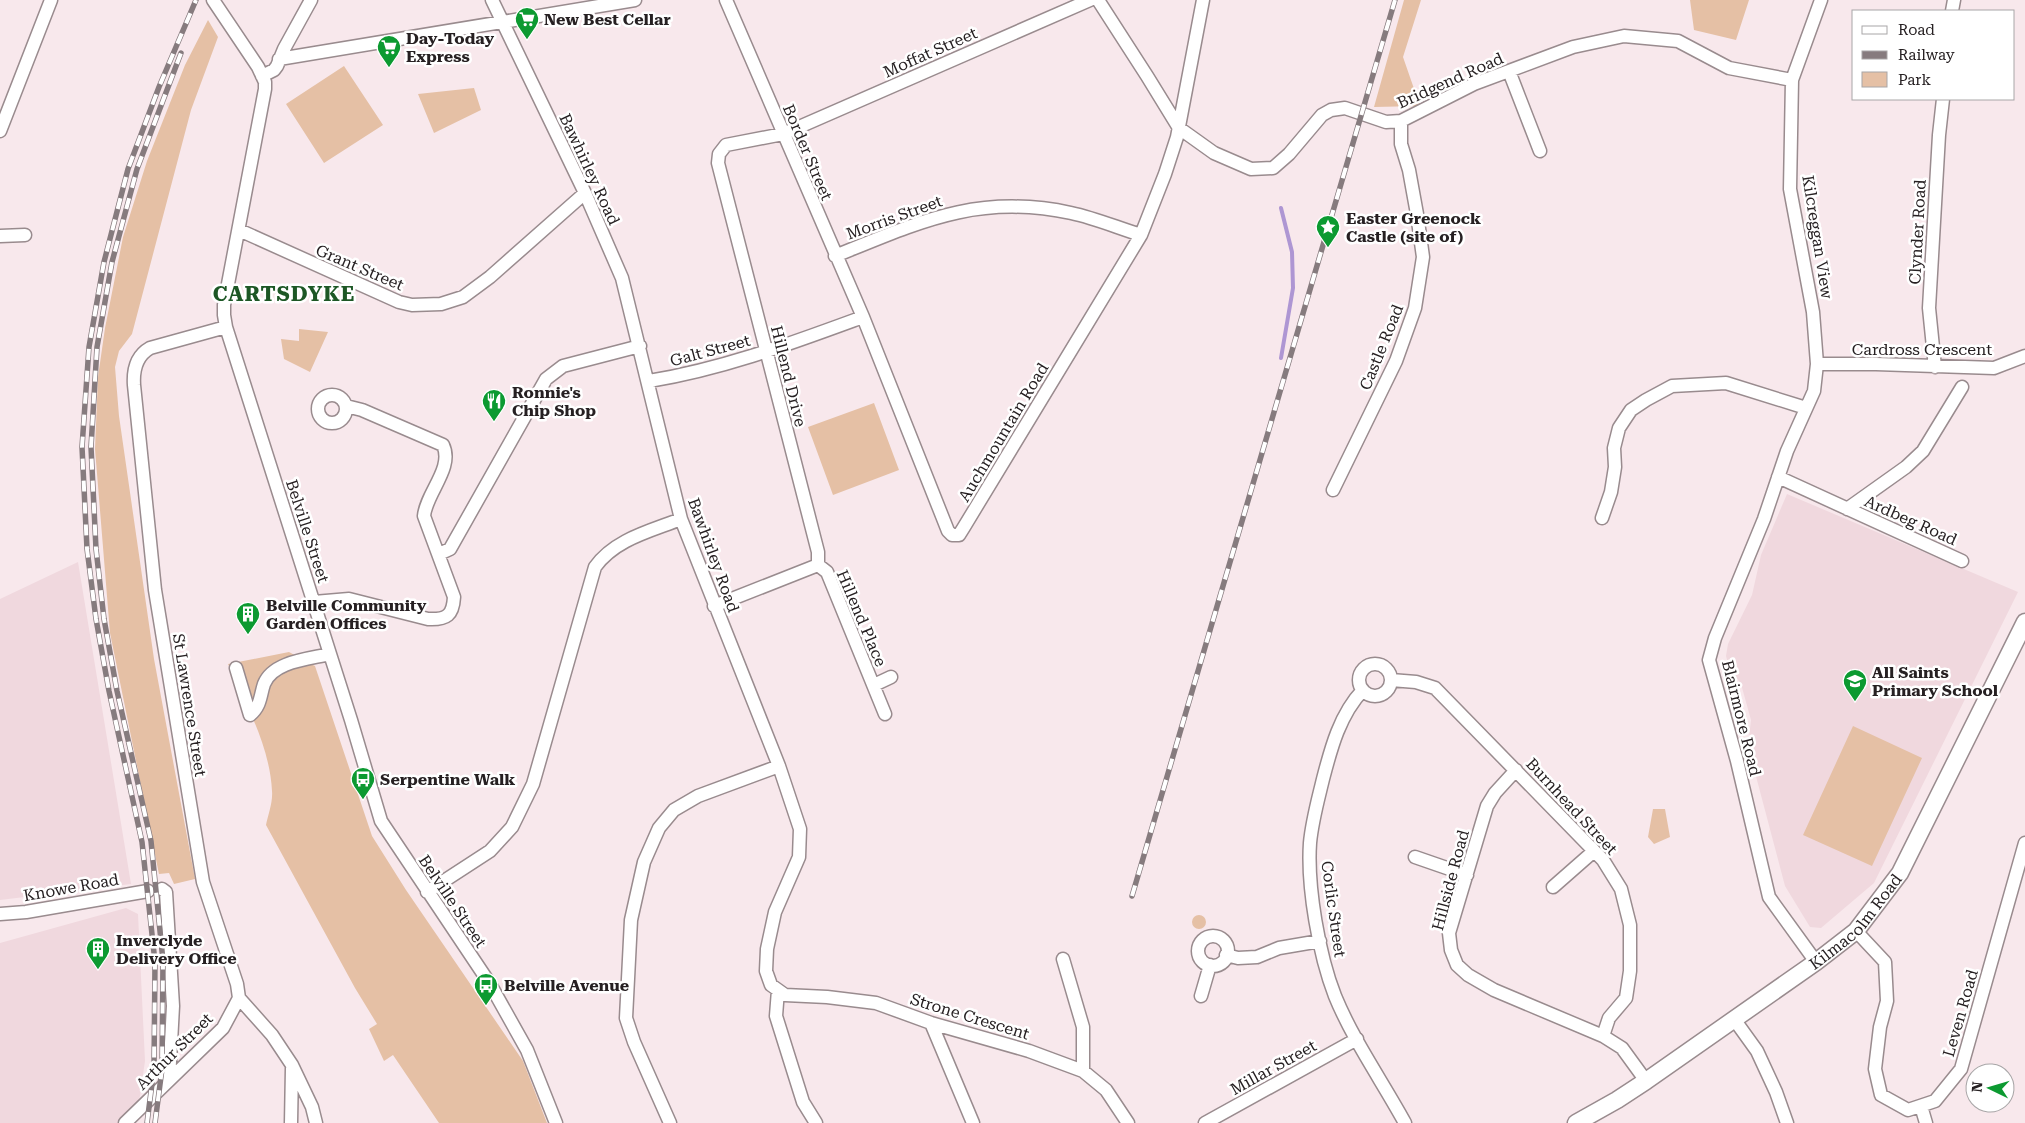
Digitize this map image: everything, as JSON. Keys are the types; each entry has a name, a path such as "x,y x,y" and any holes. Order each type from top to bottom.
{"main road":[{"name":"Kilmacolm Road","path":"1576,1123 1646,1081 1816,962 1856,931 1900,873 2025,622"}],"street":[{"path":"0,131 51,0"},
{"path":"213,0 264,79 274,70 311,0"},
{"name":"Bawhirley Road","path":"492,0 585,193 622,278 649,381 681,519 779,766 800,829 799,857 775,912 768,949 766,971 771,985 778,990"},
{"path":"280,59 635,0"},
{"name":"Border Street","path":"726,0 863,317"},
{"name":"Moffat Street","path":"783,134 1090,0"},
{"name":"Bridgend Road","path":"1098,0 1179,128 1214,153 1251,170 1273,168 1289,154 1322,115 1331,110 1345,108 1386,122 1401,121 1474,84 1573,47 1624,36 1678,41 1729,68 1792,80"},
{"name":"Auchmountain Road","path":"863,317 948,531 952,535 959,535 1141,235 1165,174 1179,128 1203,0"},
{"name":"Kilcreggan View","path":"1817,364 1814,312 1790,189 1792,80 1821,0"},
{"path":"1509,71 1540,151"},
{"name":"Belville Street","path":"264,79 265,97 224,305 226,327 314,602 381,821 499,1001 527,1050 556,1123"},
{"name":"Clynder Road","path":"1934,367 1929,308 1939,135 1943,100"},
{"name":"Castle Road","path":"1333,490 1396,361 1415,308 1423,257 1416,205 1409,170 1401,144 1401,121"},
{"name":"Hillend Drive","path":"783,134 726,145 719,154 718,163 818,552 818,565"},
{"name":"Grant Street","path":"239,230 399,302 412,305 441,304 463,297 490,277 585,193"},
{"name":"Morris Street","path":"836,256 924,220 968,209 1003,206 1072,213 1141,235"},
{"path":"0,236 25,235"},
{"name":"Galt Street","path":"649,381 682,376 766,352 863,317"},
{"name":"St Lawrence Street","path":"226,327 150,348 137,361 133,377 155,590 203,882 237,984 239,998 272,1035 292,1065 312,1108 316,1123"},
{"path":"439,554 450,549 546,379 562,366 640,346"},
{"name":"Cardross Crescent","path":"1817,364 1994,368 2025,356"},
{"name":"Blairmore Road","path":"1816,962 1769,897 1737,761 1709,660 1715,638 1764,519 1786,451 1814,391 1817,364"},
{"path":"1602,518 1611,492 1615,467 1614,448 1619,428 1631,410 1655,395 1672,386 1726,382 1806,408"},
{"name":"Ardbeg Road","path":"1847,508 1906,467 1923,451 1962,387"},
{"path":"314,602 349,599 428,619 439,620 449,616 454,608 454,597 424,516 425,508 446,462 447,453 443,445 362,410 346,406"},
{"name":"Ardbeg Road","path":"1778,477 1962,561"},
{"path":"427,892 490,851 512,827 533,784 595,567 604,555 620,544 681,519"},
{"path":"714,606 818,565"},
{"name":"Hillend Place","path":"818,565 827,572 885,714"},
{"path":"236,668 250,715 258,709 265,682 274,670 330,654"},
{"name":"Corlic Street","path":"1391,680 1390,674 1384,666 1379,664 1369,665 1362,671 1360,686 1363,690 1343,718 1330,752 1314,816 1310,842 1310,874 1325,965 1336,997 1357,1039 1405,1123"},
{"name":"Hillend Place","path":"874,685 891,677"},
{"path":"1363,690 1367,694 1378,696 1387,690 1391,680"},
{"name":"Burnhead Street","path":"1391,680 1416,682 1435,688 1603,860 1621,889 1630,925 1630,971 1626,998 1609,1018 1603,1036"},
{"path":"670,1123 634,1042 626,1018 631,920 644,862 658,828 674,810 698,796 779,766"},
{"name":"Hillside Road","path":"1516,770 1495,793 1487,806 1449,932 1451,950 1456,965 1468,976 1494,990 1603,1036"},
{"name":"Leven Road","path":"1921,1106 1935,1101 1961,1069 2025,843"},
{"path":"1554,887 1594,851"},
{"path":"1415,857 1467,876"},
{"path":"162,889 166,892 172,1006 169,1080"},
{"name":"Knowe Road","path":"0,914 26,912 148,891"},
{"path":"1856,931 1885,962 1887,1001 1880,1027 1875,1069 1881,1095 1908,1110 1921,1106 1926,1123"},
{"path":"1215,936 1227,946 1226,956 1220,964 1210,965 1201,960 1198,951 1200,944 1207,937 1215,936"},
{"path":"1226,956 1257,957 1279,948 1320,941"},
{"path":"1063,959 1083,1027 1084,1071"},
{"path":"1201,996 1210,965"},
{"path":"778,990 776,1016 803,1102 816,1123"},
{"name":"Strone Crescent","path":"778,990 785,995 827,997 876,1003 931,1024 1029,1051 1084,1071 1106,1090 1128,1123"},
{"name":"Arthur Street","path":"124,1123 223,1028 239,998"},
{"path":"1734,1019 1757,1051 1776,1092 1787,1123"},
{"path":"931,1024 973,1123"},
{"path":"1603,1036 1622,1048 1646,1081"},
{"name":"Millar Street","path":"1205,1123 1220,1119 1357,1039"},
{"path":"291,1123 292,1065"}],"shaded area":[{"name":"All Saints Primary School","path":"1787,494 2018,592 1874,883 1821,928 1810,927 1785,886 1748,746 1751,720 1741,684 1729,667 1726,656 1728,644 1752,595 1761,555"},
{"path":"78,562 131,884 0,900 0,599"},
{"path":"126,908 138,914 145,1061 136,1123 0,1123 0,943"}],"green space":[{"path":"1404,0 1421,0 1403,57 1420,106 1374,107"},
{"path":"1690,0 1749,0 1736,40 1694,30"},
{"path":"208,20 218,37 191,110 132,334 119,351 115,367 119,416 154,659 195,879 174,884 169,873 159,874 110,633 95,449 98,377 105,328 123,237 147,161 185,65"},
{"path":"344,66 383,125 324,163 286,104"},
{"path":"474,88 481,110 434,133 418,94"},
{"path":"299,329 328,332 310,372 284,359 281,339 299,341"},
{"path":"874,403 899,470 833,495 808,427"},
{"path":"289,652 315,666 372,836 406,890 523,1061 547,1123 439,1123 393,1055 384,1061 369,1029 377,1024 355,988 266,825 272,795 267,758 256,726 228,664"},
{"path":"1853,726 1922,758 1872,866 1803,835"},
{"path":"1653,809 1665,809 1670,837 1654,844 1648,837"},
{"path":"1199,915 1204,917 1206,922 1204,927 1199,929 1194,927 1192,922 1194,917"}],"waterway":[{"path":"1281,208 1292,252 1293,288 1281,358"}],"railway":[{"path":"147,1123 154,1068 155,962 142,842 109,691 96,619 87,549 82,447 89,347 104,262 128,169 159,87 196,0"},
{"path":"1132,896 1395,0"},
{"path":"155,1123 162,1069 163,961 151,841 117,691 104,619 96,549 91,447 97,347 112,262 137,169 181,53"}],"place":[{"name":"New Best Cellar","path":"527,40"},
{"name":"Day-Today Express","path":"389,68"},
{"name":"Easter Greenock Castle (site of)","path":"1328,248"},
{"name":"Ronnie's Chip Shop","path":"494,422"},
{"name":"Belville Community Garden Offices","path":"248,635"},
{"name":"All Saints Primary School","path":"1855,702"},
{"name":"Serpentine Walk","path":"363,800"},
{"name":"Inverclyde Delivery Office","path":"98,970"},
{"name":"Belville Avenue","path":"486,1006"}],"district":[{"name":"CARTSDYKE","path":"284,294"}]}
